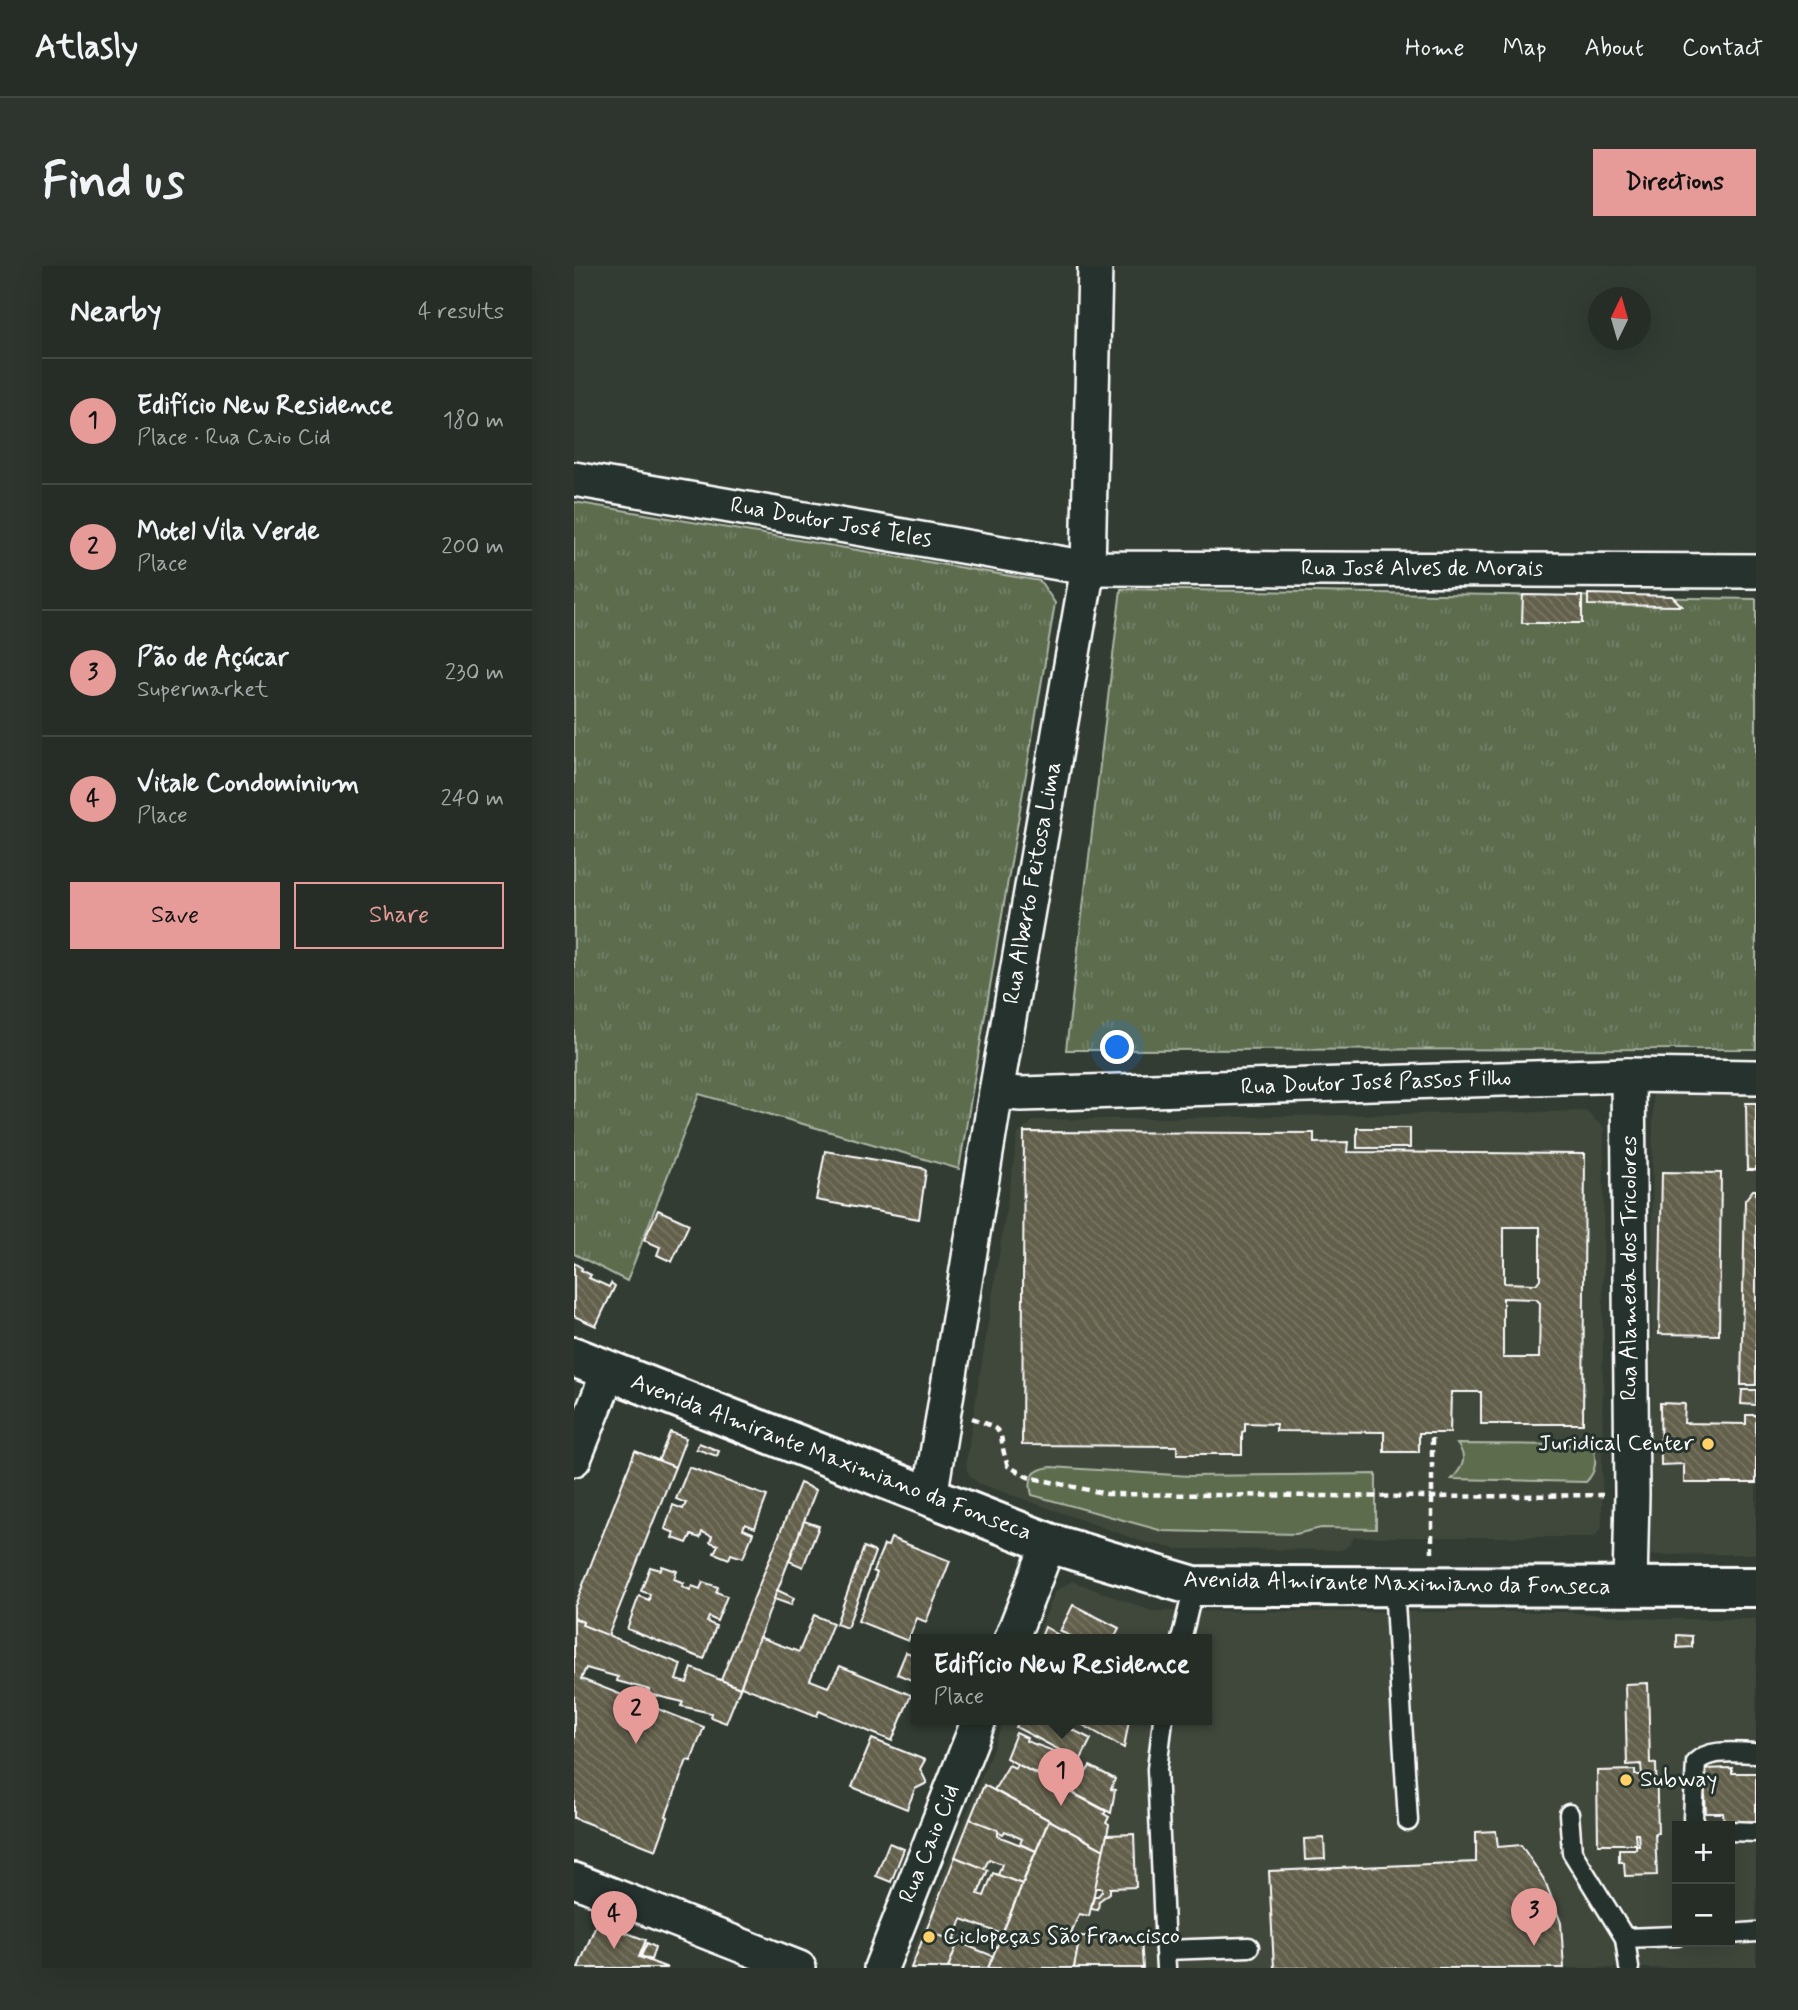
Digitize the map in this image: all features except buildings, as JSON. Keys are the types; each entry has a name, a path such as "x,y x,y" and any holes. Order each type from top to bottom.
{"main road":[{"name":"Avenida Almirante Maximiano da Fonseca","path":"574,1357 1049,1543 1195,1586 1756,1587"}],"street":[{"name":"Rua Alberto Feitosa Lima","path":"930,1497 996,1092 1088,568 1095,266"},
{"name":"Rua Doutor José Teles","path":"574,479 1088,568"},
{"name":"Rua José Alves de Morais","path":"1088,568 1756,571"},
{"name":"Rua Doutor José Passos Filho","path":"996,1092 1021,1094 1628,1075 1756,1077"},
{"name":"Rua Alameda dos Tricolores","path":"1628,1075 1632,1494 1630,1587"},
{"path":"574,1459 609,1371"},
{"path":"1013,1634 1049,1543"},
{"name":"Rua Caio Cid","path":"881,1968 977,1725"},
{"path":"574,1880 799,1968"}],"lane":[{"path":"1183,1634 1195,1586"},
{"path":"1394,1586 1408,1821"},
{"path":"1162,1725 1157,1769 1166,1968"},
{"path":"1694,1821 1696,1762 1708,1754 1756,1754"},
{"path":"1569,1814 1572,1852 1625,1938 1629,1968"},
{"path":"1735,1831 1756,1832"},
{"path":"1735,1934 1756,1933"},
{"path":"1625,1938 1672,1936"},
{"path":"1166,1950 1249,1947"}],"path":[{"path":"944,1408 995,1426 1001,1434 1008,1466 1017,1472 1028,1477 1107,1494 1432,1497 1632,1494"},
{"path":"1432,1436 1432,1553"}],"shaded area":[{"path":"1653,1092 1756,1095 1756,1554 1650,1555"},
{"path":"1586,1111 1604,1128 1602,1528 1594,1537 1354,1537 1350,1545 1341,1550 1176,1549 1140,1541 978,1483 967,1471 966,1462 1018,1134 1034,1120"},
{"path":"1072,1581 1152,1611 1564,1612 1663,1619 1756,1619 1756,1968 906,1968 1002,1725 1212,1725 1212,1634 1038,1634 1055,1591"}],"green space":[{"path":"574,502 1040,581 1055,603 959,1169 699,1094 627,1281 574,1254"},
{"path":"1121,589 1756,599 1756,1049 1066,1050"},
{"path":"1457,1444 1592,1445 1595,1465 1586,1482 1452,1479 1463,1462"},
{"path":"1051,1467 1190,1476 1376,1474 1376,1529 1321,1528 1296,1534 1163,1531 1032,1495 1030,1484 1033,1475"}],"place":[{"name":"Juridical Center","path":"1708,1444"},
{"name":"Motel Vila Verde","path":"636,1744"},
{"name":"Subway","path":"1626,1780"},
{"name":"Edifício New Residence","path":"1061,1806"},
{"name":"Ciclopeças São Francisco","path":"929,1937"},
{"name":"Pão de Açúcar","path":"1534,1946"},
{"name":"Vitale Condominium","path":"614,1949"}]}
